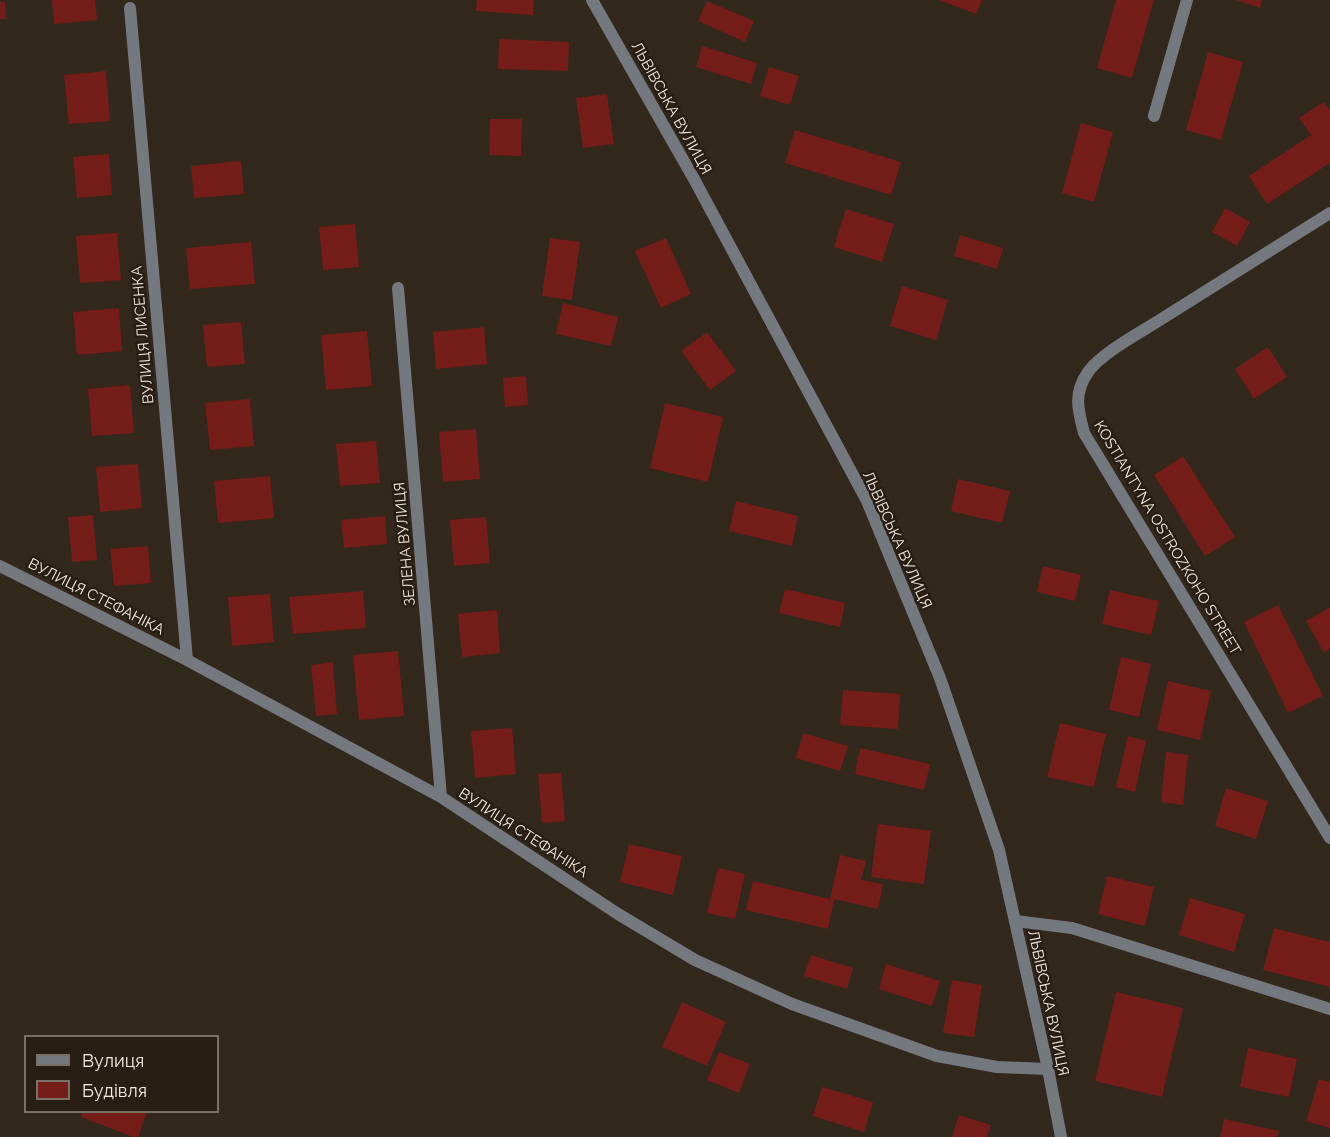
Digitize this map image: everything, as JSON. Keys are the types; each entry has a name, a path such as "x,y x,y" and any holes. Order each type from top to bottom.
{"street":[{"name":"ЛЬВІВСЬКА ВУЛИЦЯ","path":"592,0 694,179 867,501 940,678 999,850 1061,1137"},
{"path":"1154,116 1187,0"},
{"name":"ВУЛИЦЯ ЛИСЕНКА","path":"130,8 187,660"},
{"name":"KOSTIANTYNA OSTROZKOHO STREET","path":"1330,213 1148,327 1100,360 1089,371 1080,388 1077,405 1084,433 1330,838"},
{"name":"ЗЕЛЕНА ВУЛИЦЯ","path":"398,288 441,797"},
{"name":"ВУЛИЦЯ СТЕФАНІКА","path":"0,566 187,660 441,797 618,914 695,960 792,1004 937,1056 997,1067 1048,1069"},
{"path":"1015,921 1072,928 1330,1009"}],"building":[{"path":"52,0 95,0 97,20 54,24"},
{"path":"477,0 534,0 533,15 476,11"},
{"path":"939,0 982,0 976,14"},
{"path":"1116,0 1154,0 1132,78 1097,68"},
{"path":"1236,0 1262,0 1260,8"},
{"path":"707,1 754,21 745,42 698,21"},
{"path":"0,2 5,2 6,19 0,19"},
{"path":"499,39 569,42 568,71 498,69"},
{"path":"702,46 757,63 751,84 696,67"},
{"path":"1208,52 1243,62 1221,140 1186,130"},
{"path":"769,67 799,76 790,105 760,96"},
{"path":"106,71 110,121 69,124 64,75"},
{"path":"607,94 614,144 583,148 576,98"},
{"path":"1324,102 1330,111 1330,163 1267,204 1249,176 1311,135 1299,118"},
{"path":"490,119 522,119 521,156 489,155"},
{"path":"1081,123 1113,132 1094,202 1062,193"},
{"path":"795,130 901,162 891,195 785,163"},
{"path":"109,154 112,195 77,198 73,157"},
{"path":"241,161 244,194 194,198 191,166"},
{"path":"1225,208 1250,222 1237,246 1212,232"},
{"path":"846,209 894,224 882,262 834,247"},
{"path":"355,224 359,267 323,270 319,227"},
{"path":"117,233 121,280 80,283 76,236"},
{"path":"960,235 1003,248 997,269 954,256"},
{"path":"550,238 580,242 572,300 542,296"},
{"path":"666,238 691,294 661,308 635,251"},
{"path":"251,242 255,284 190,289 186,248"},
{"path":"902,286 948,300 936,340 890,326"},
{"path":"563,303 618,317 611,346 556,334"},
{"path":"119,308 122,351 77,355 73,312"},
{"path":"241,322 245,364 207,367 203,325"},
{"path":"484,327 487,364 436,369 433,332"},
{"path":"367,331 372,386 326,390 321,335"},
{"path":"707,332 736,371 710,390 681,351"},
{"path":"1268,347 1287,377 1254,399 1235,369"},
{"path":"526,376 528,405 505,407 503,378"},
{"path":"130,385 134,433 92,436 88,389"},
{"path":"250,399 254,446 210,450 205,403"},
{"path":"665,403 723,417 708,482 650,468"},
{"path":"476,429 480,479 443,482 439,432"},
{"path":"376,441 380,483 340,486 336,444"},
{"path":"1183,456 1235,537 1205,556 1154,475"},
{"path":"138,464 142,508 100,512 96,467"},
{"path":"270,476 274,518 218,523 214,481"},
{"path":"958,479 1010,491 1002,523 951,511"},
{"path":"736,501 798,516 792,546 729,531"},
{"path":"93,515 97,560 72,562 68,517"},
{"path":"385,516 387,544 344,548 341,520"},
{"path":"486,517 490,563 454,566 450,520"},
{"path":"148,546 151,583 114,586 110,549"},
{"path":"1043,566 1081,575 1075,601 1037,592"},
{"path":"785,589 845,603 840,627 779,613"},
{"path":"1110,590 1159,601 1151,635 1102,624"},
{"path":"363,591 366,628 293,634 289,597"},
{"path":"270,594 274,642 232,646 228,597"},
{"path":"1278,605 1323,696 1288,713 1244,622"},
{"path":"1330,607 1330,649 1324,653 1306,621"},
{"path":"497,610 500,653 462,657 458,614"},
{"path":"398,651 404,716 359,720 353,655"},
{"path":"1121,657 1151,664 1139,717 1109,710"},
{"path":"333,662 337,714 316,716 311,665"},
{"path":"1168,681 1211,691 1200,740 1157,730"},
{"path":"843,690 900,694 898,729 840,725"},
{"path":"1060,723 1106,734 1094,787 1047,777"},
{"path":"512,728 516,774 475,778 471,731"},
{"path":"803,733 848,746 840,771 796,758"},
{"path":"1128,736 1146,741 1135,792 1116,787"},
{"path":"860,748 930,764 924,790 855,774"},
{"path":"1166,752 1188,755 1183,805 1161,802"},
{"path":"561,773 565,821 542,823 538,774"},
{"path":"1226,788 1268,801 1256,839 1215,826"},
{"path":"878,824 931,831 924,884 871,877"},
{"path":"629,844 682,856 673,895 620,882"},
{"path":"840,855 866,861 861,880 883,884 878,909 834,899 828,929 746,910 753,881 830,899"},
{"path":"718,868 745,874 735,919 707,913"},
{"path":"1107,876 1154,887 1145,926 1098,914"},
{"path":"1190,898 1245,914 1234,952 1179,935"},
{"path":"1274,928 1330,942 1330,987 1263,970"},
{"path":"811,955 853,968 847,989 804,976"},
{"path":"886,964 940,981 932,1006 879,989"},
{"path":"952,980 982,985 974,1037 943,1033"},
{"path":"1116,992 1183,1008 1162,1097 1095,1081"},
{"path":"682,1002 726,1022 707,1066 662,1047"},
{"path":"1248,1048 1297,1059 1289,1097 1240,1087"},
{"path":"719,1052 750,1064 739,1093 707,1080"},
{"path":"1319,1079 1330,1082 1330,1128 1306,1121"},
{"path":"822,1087 873,1102 864,1132 813,1116"},
{"path":"83,1113 147,1113 138,1137 81,1117"},
{"path":"959,1115 991,1125 987,1137 952,1137"},
{"path":"1224,1119 1279,1131 1277,1137 1220,1137"}]}
